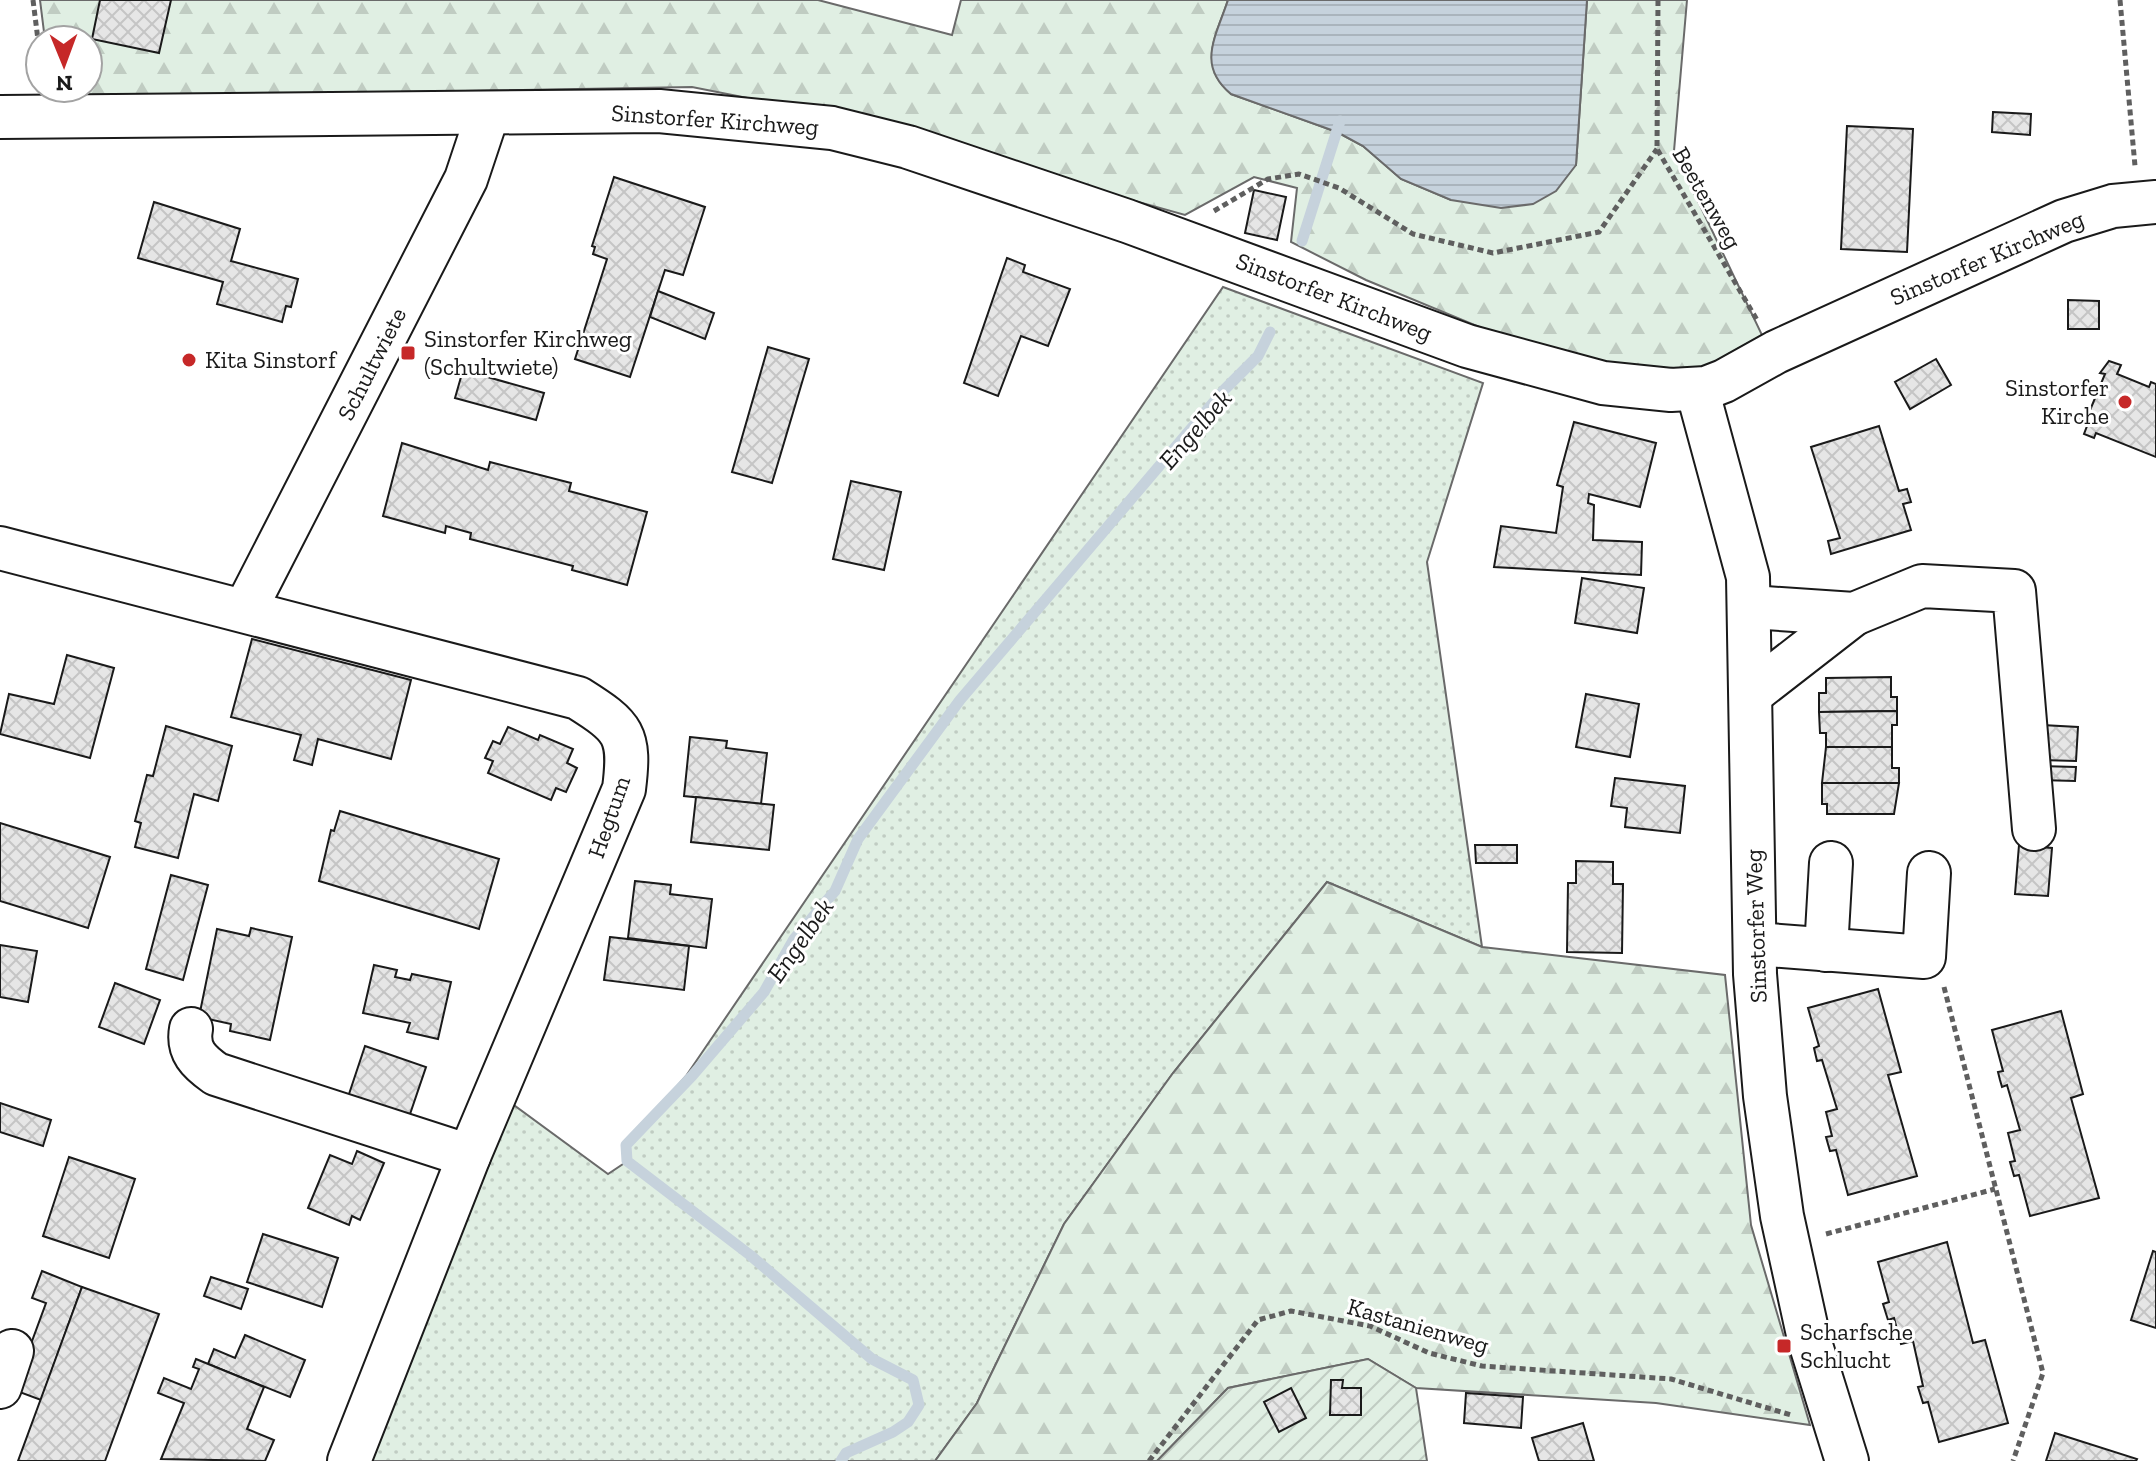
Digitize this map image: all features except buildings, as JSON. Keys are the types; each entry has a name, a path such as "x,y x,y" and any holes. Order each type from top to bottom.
{"street":[{"name":"Sinstorfer Kirchweg","path":"0,117 659,111 832,128 908,147 1178,238 1380,316 1515,361 1603,383 1697,389 1724,381 1776,352 2064,221 2146,202"},
{"name":"Schultwiete","path":"245,610 466,179 488,113"},
{"name":"Sinstorfer Weg","path":"1697,389 1708,440 1744,554 1751,607 1755,944 1765,1096 1788,1244 1809,1339 1842,1444"},
{"name":"Hegtum","path":"0,548 578,698 611,719 629,751 624,789 469,1156 349,1461"},
{"path":"1751,694 1854,614 1922,586 2014,591 2034,829"},
{"path":"1751,607 1854,614"},
{"path":"1826,950 1831,863"},
{"path":"1755,944 1924,957 1929,873"},
{"path":"191,1029 189,1040 197,1060 216,1074 469,1156"}],"path":[{"path":"33,0 36,24"},
{"name":"Beetenweg","path":"1658,0 1657,149 1776,352"},
{"path":"2120,0 2133,125 2146,202"},
{"path":"1178,238 1203,217 1268,179 1299,174 1339,188 1413,234 1493,253 1599,232 1657,149"},
{"path":"1940,972 2043,1373 2013,1461"},
{"path":"1788,1244 1995,1189"},
{"name":"Kastanienweg","path":"1149,1461 1258,1320 1291,1311 1370,1326 1429,1353 1482,1366 1671,1379 1842,1444"}],"green space":[{"path":"40,0 818,0 952,35 961,0 1228,0 1215,38 1212,61 1214,72 1231,94 1337,132 1363,146 1401,179 1451,200 1576,165 1587,0 1687,0 1674,151 1762,335 1688,377 1535,350 1366,280 1291,242 1297,188 1254,177 1185,215 813,111 692,87 104,97 104,24 43,24"},
{"path":"1223,287 1483,383 1427,562 1482,947 1327,882 1173,1073 1064,1224 977,1403 935,1461 349,1461 496,1092 608,1174 626,1162 626,1145 686,1076"},
{"path":"1327,882 1482,947 1725,975 1751,1225 1810,1425 1656,1403 1416,1388 1368,1359 1228,1388 1157,1461 935,1461 977,1403 1064,1224 1173,1073"},
{"path":"1368,1359 1416,1388 1427,1461 1157,1461 1228,1388"}],"shaded area":[{"path":"1228,0 1587,0 1576,165 1556,191 1533,204 1501,208 1451,200 1401,179 1363,146 1337,132 1231,94 1220,83 1214,72 1212,50"}],"waterway":[{"name":"Engelbek","path":"1302,241 1340,121"},
{"name":"Engelbek","path":"841,1461 846,1453 908,1422 919,1405 913,1380 872,1359 750,1255 627,1161 626,1145 692,1076 764,992 794,939 835,891 858,839 960,700 1224,390 1258,356 1270,332"}],"place":[{"name":"Sinstorfer Kirchweg (Schultwiete)","path":"408,353"},
{"name":"Kita Sinstorf","path":"189,360"},
{"name":"Sinstorfer Kirche","path":"2125,402"},
{"name":"Scharfsche Schlucht","path":"1784,1346"}]}
